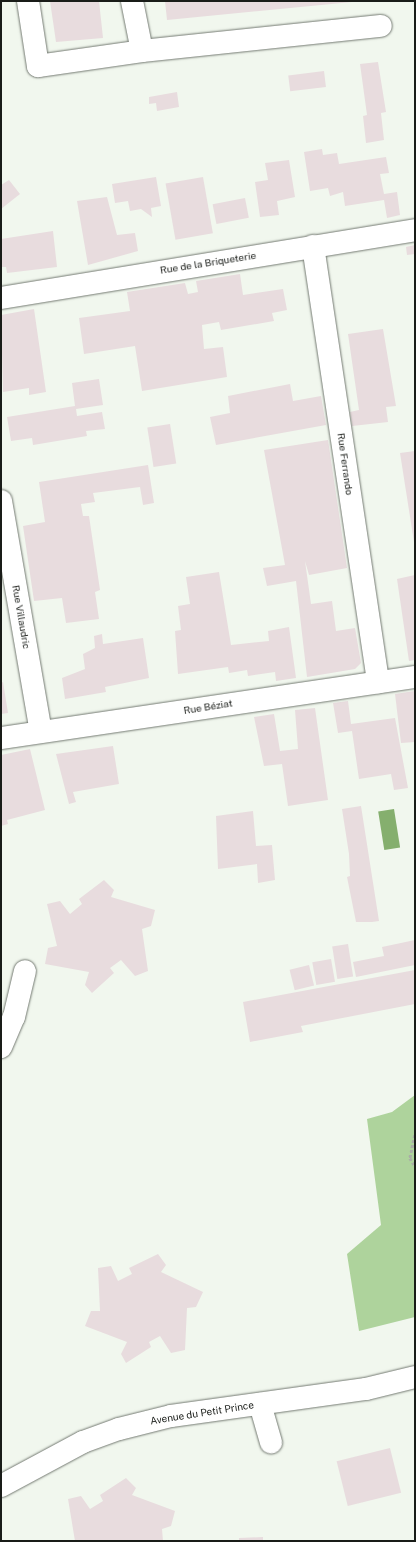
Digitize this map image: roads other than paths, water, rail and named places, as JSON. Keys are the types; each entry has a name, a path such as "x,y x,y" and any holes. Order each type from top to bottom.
{"street":[{"path":"28,1 38,66 142,51 381,26"},
{"path":"132,1 142,51"},
{"name":"Rue de la Briqueterie","path":"1,298 415,230"},
{"name":"Rue Ferrando","path":"313,246 378,682"},
{"name":"Rue Villaudric","path":"1,501 41,732"},
{"name":"Rue Béziat","path":"1,738 415,677"},
{"path":"1,1047 14,1017 25,971"},
{"name":"Avenue du Petit Prince","path":"1,1486 83,1442 119,1429 171,1416 318,1397 415,1377"},
{"path":"260,1404 271,1442"}]}
